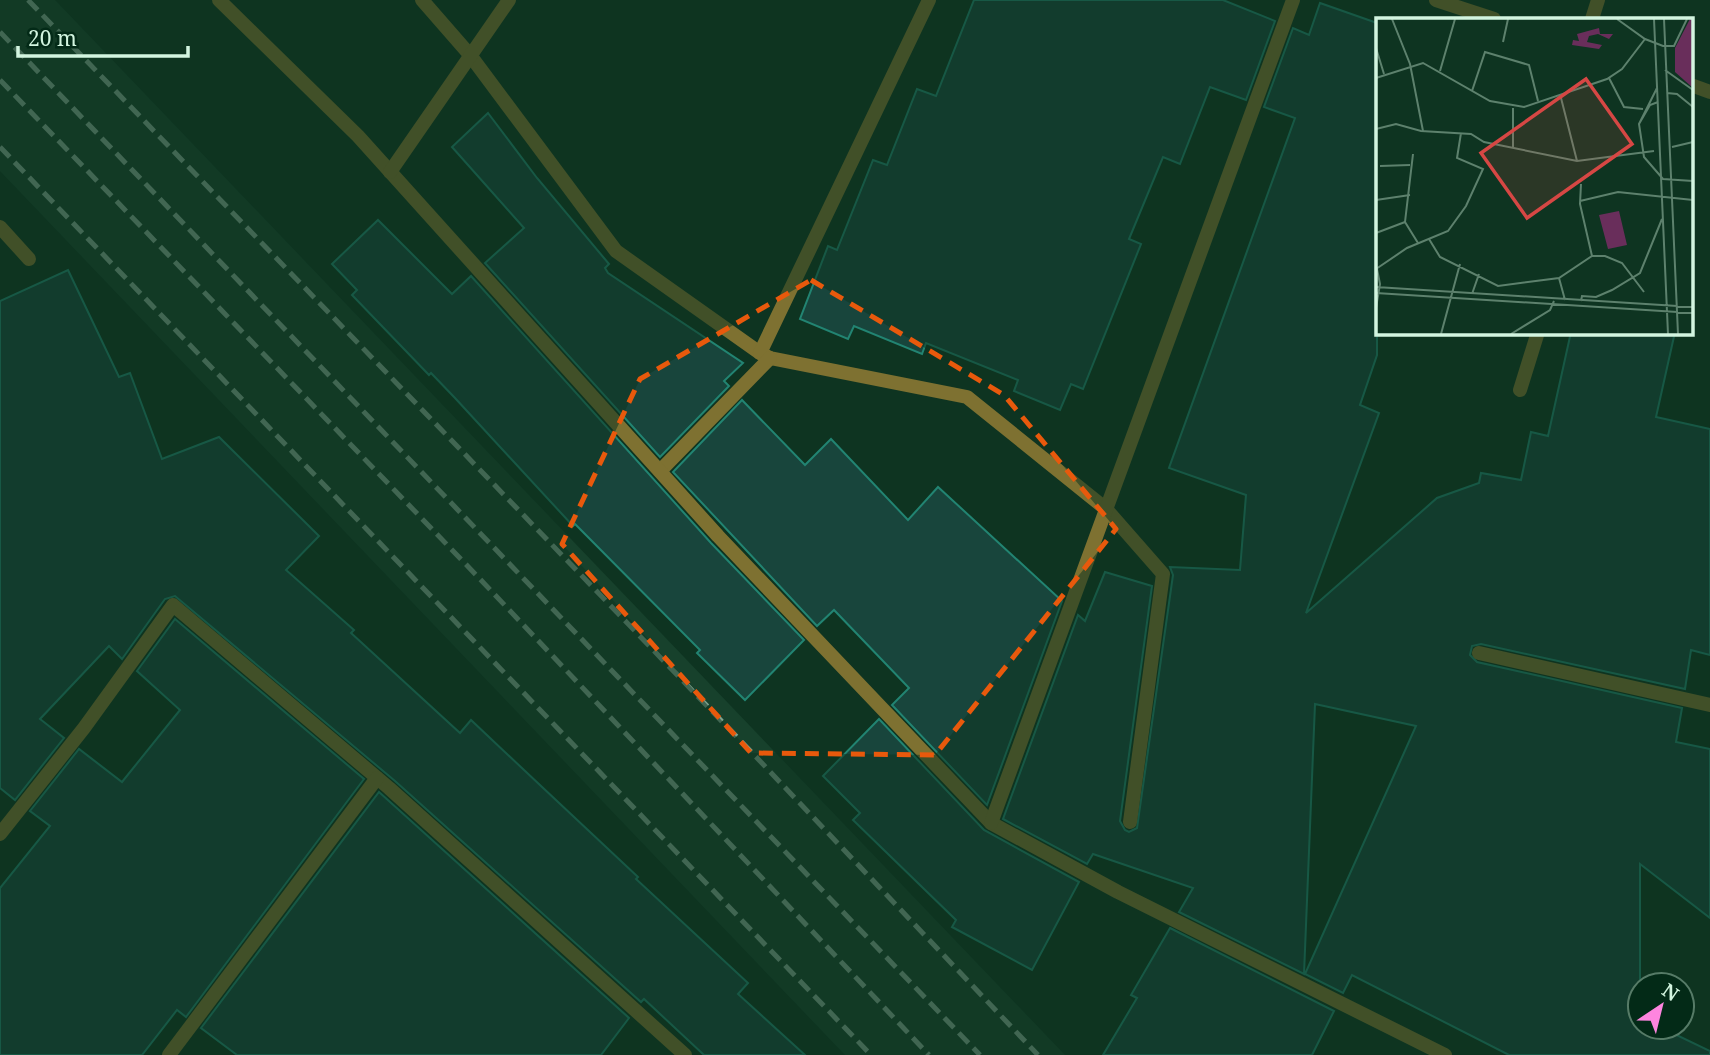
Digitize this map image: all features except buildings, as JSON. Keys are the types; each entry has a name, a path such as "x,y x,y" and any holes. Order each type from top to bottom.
{"street":[{"path":"219,0 358,136 718,536 991,823 1118,892 1445,1055"},
{"path":"422,0 470,55 616,251 765,356 967,397 1106,509 1163,573 1130,822"},
{"path":"390,172 509,0"},
{"path":"660,471 765,356 929,0"},
{"path":"991,823 1293,0"},
{"path":"1436,0 1491,18"},
{"path":"1592,18 1598,0"},
{"path":"1692,85 1710,92"},
{"path":"0,227 29,259"},
{"path":"1520,390 1537,334"},
{"path":"0,834 84,728 173,605 377,778 685,1055"},
{"path":"1479,653 1710,705"},
{"path":"169,1055 377,778"}],"highlighted area":[{"path":"811,280 1004,395 1116,529 935,755 751,753 562,544 640,379"}],"shaded area":[{"path":"0,0 55,0 1065,1055 845,1055 0,171"}],"railway":[{"path":"28,0 759,760 1038,1055"},
{"path":"0,32 980,1055"},
{"path":"0,80 480,579 929,1055"},
{"path":"0,147 871,1055"}]}
